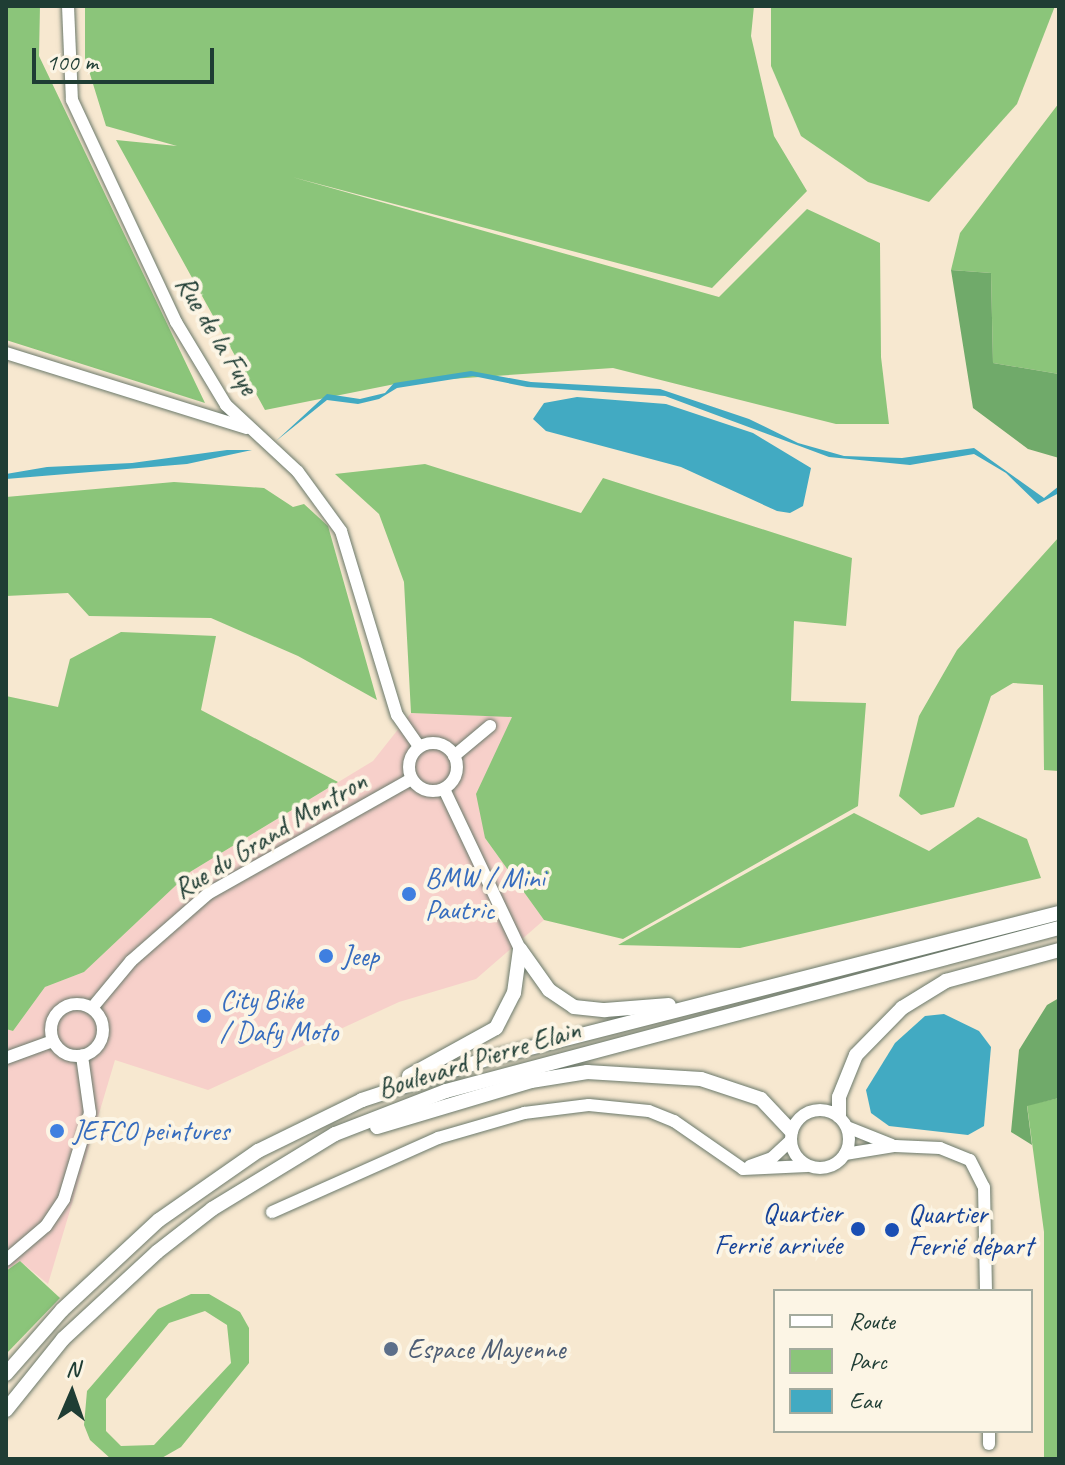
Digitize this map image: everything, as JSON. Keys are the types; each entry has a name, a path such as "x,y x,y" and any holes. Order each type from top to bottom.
{"main road":[{"name":"Boulevard Pierre Elain","path":"6,1374 62,1310 159,1220 258,1151 362,1100 487,1059 1059,913"},
{"name":"Boulevard Pierre Elain","path":"6,1410 63,1339 157,1252 212,1209 312,1148 446,1091 1059,928"},
{"path":"520,949 549,990 574,1007 605,1010 711,1002"},
{"path":"362,1100 472,1045 496,1028 514,993 520,949"},
{"path":"843,1122 839,1097 856,1055 902,1008 946,981 1059,950"},
{"path":"312,1148 488,1093 587,1072 701,1079 761,1099 791,1136"}],"street":[{"name":"Rue de la Fuye","path":"68,6 72,100 176,322 226,405 298,472 341,531 397,715 419,746"},
{"path":"6,353 124,393 196,408 254,431"},
{"path":"454,756 490,726"},
{"path":"435,743 454,756 457,771 444,789 422,789 411,779 408,765 419,746 435,743"},
{"name":"Rue du Grand Montron","path":"92,1008 131,961 209,893 411,779"},
{"path":"444,789 520,949"},
{"path":"76,1004 92,1008 101,1020 103,1035 96,1049 82,1056 65,1054 53,1041 51,1024 60,1010 76,1004"},
{"path":"6,1058 53,1041"},
{"path":"6,1260 46,1226 64,1199 90,1113 82,1056"},
{"path":"272,1212 438,1138 524,1113 589,1105 649,1111 674,1121 743,1169 824,1168 845,1154 895,1146 958,1153 979,1171 984,1187 986,1289"},
{"path":"743,1169 772,1158 791,1136 800,1117 815,1110 895,1146"},
{"path":"843,1122 845,1154"},
{"path":"791,1136 795,1155 807,1166"}],"shaded area":[{"path":"411,713 513,716 485,838 544,920 476,979 399,1002 208,1090 115,1060 48,1284 20,1261 6,1271 6,1029 13,1031 45,987 84,972 190,872 373,761"}],"green space":[{"path":"6,6 40,6 39,56 205,403 6,340"},
{"path":"85,6 754,6 751,36 774,136 807,191 712,288 292,177 719,297 807,209 880,243 881,357 889,424 836,424 613,368 405,382 265,410 116,140 177,146 106,126 85,58"},
{"path":"771,6 1055,6 1017,104 929,202 868,182 801,136 771,66"},
{"path":"1059,103 1059,374 993,363 991,273 951,270 960,233"},
{"path":"951,270 991,273 993,363 1059,374 1059,458 1028,449 973,408"},
{"path":"425,464 581,513 603,478 852,558 846,626 794,621 791,701 866,703 858,806 623,939 544,920 485,838 476,794 512,717 411,713 404,582 379,514 335,474"},
{"path":"174,482 264,488 293,507 304,504 328,526 377,700 298,656 211,618 89,616 68,593 6,596 6,497"},
{"path":"1059,537 1059,771 1044,770 1043,685 1013,683 991,696 954,807 921,815 899,796 919,716 957,650"},
{"path":"121,632 216,636 201,710 338,782 190,872 84,972 45,987 13,1031 6,1029 6,696 58,707 70,659"},
{"path":"854,813 929,851 978,817 1027,839 1041,878 740,948 618,945"},
{"path":"1059,998 1059,1098 1027,1106 1032,1145 1011,1132 1019,1050 1047,1005"},
{"path":"1059,1098 1059,1459 1044,1459 1044,1232 1027,1105"},
{"path":"20,1261 60,1298 6,1354 6,1271"},
{"path":"191,1294 209,1294 240,1312 249,1328 249,1363 181,1447 160,1459 111,1459 90,1440 84,1425 87,1391 158,1309","holes":["205,1311 227,1325 231,1363 154,1445 121,1446 106,1431 106,1399 169,1323"]}],"water":[{"path":"471,371 531,382 660,389 749,419 798,443 844,456 902,458 974,448 1044,498 1059,486 1059,493 1038,504 1006,473 974,454 910,465 829,457 665,396 527,387 473,376 397,388 379,399 358,404 327,400 276,441 327,394 360,399 385,393 394,383"},
{"path":"577,397 666,404 753,433 811,468 803,506 790,513 777,511 681,467 546,431 533,419 544,403"},
{"path":"227,450 252,450 187,464 6,479 6,474 47,467 132,463"},
{"path":"944,1014 979,1031 991,1047 984,1126 968,1135 889,1126 871,1113 866,1090 895,1043 925,1016"}],"place":[{"name":"BMW / Mini Pautric","path":"409,894"},
{"name":"Jeep","path":"326,956"},
{"name":"City Bike / Dafy Moto","path":"204,1016"},
{"name":"JEFCO peintures","path":"57,1131"},
{"name":"Quartier Ferrié arrivée","path":"858,1229"},
{"name":"Quartier Ferrié départ","path":"892,1230"},
{"name":"Espace Mayenne","path":"391,1349"}]}
